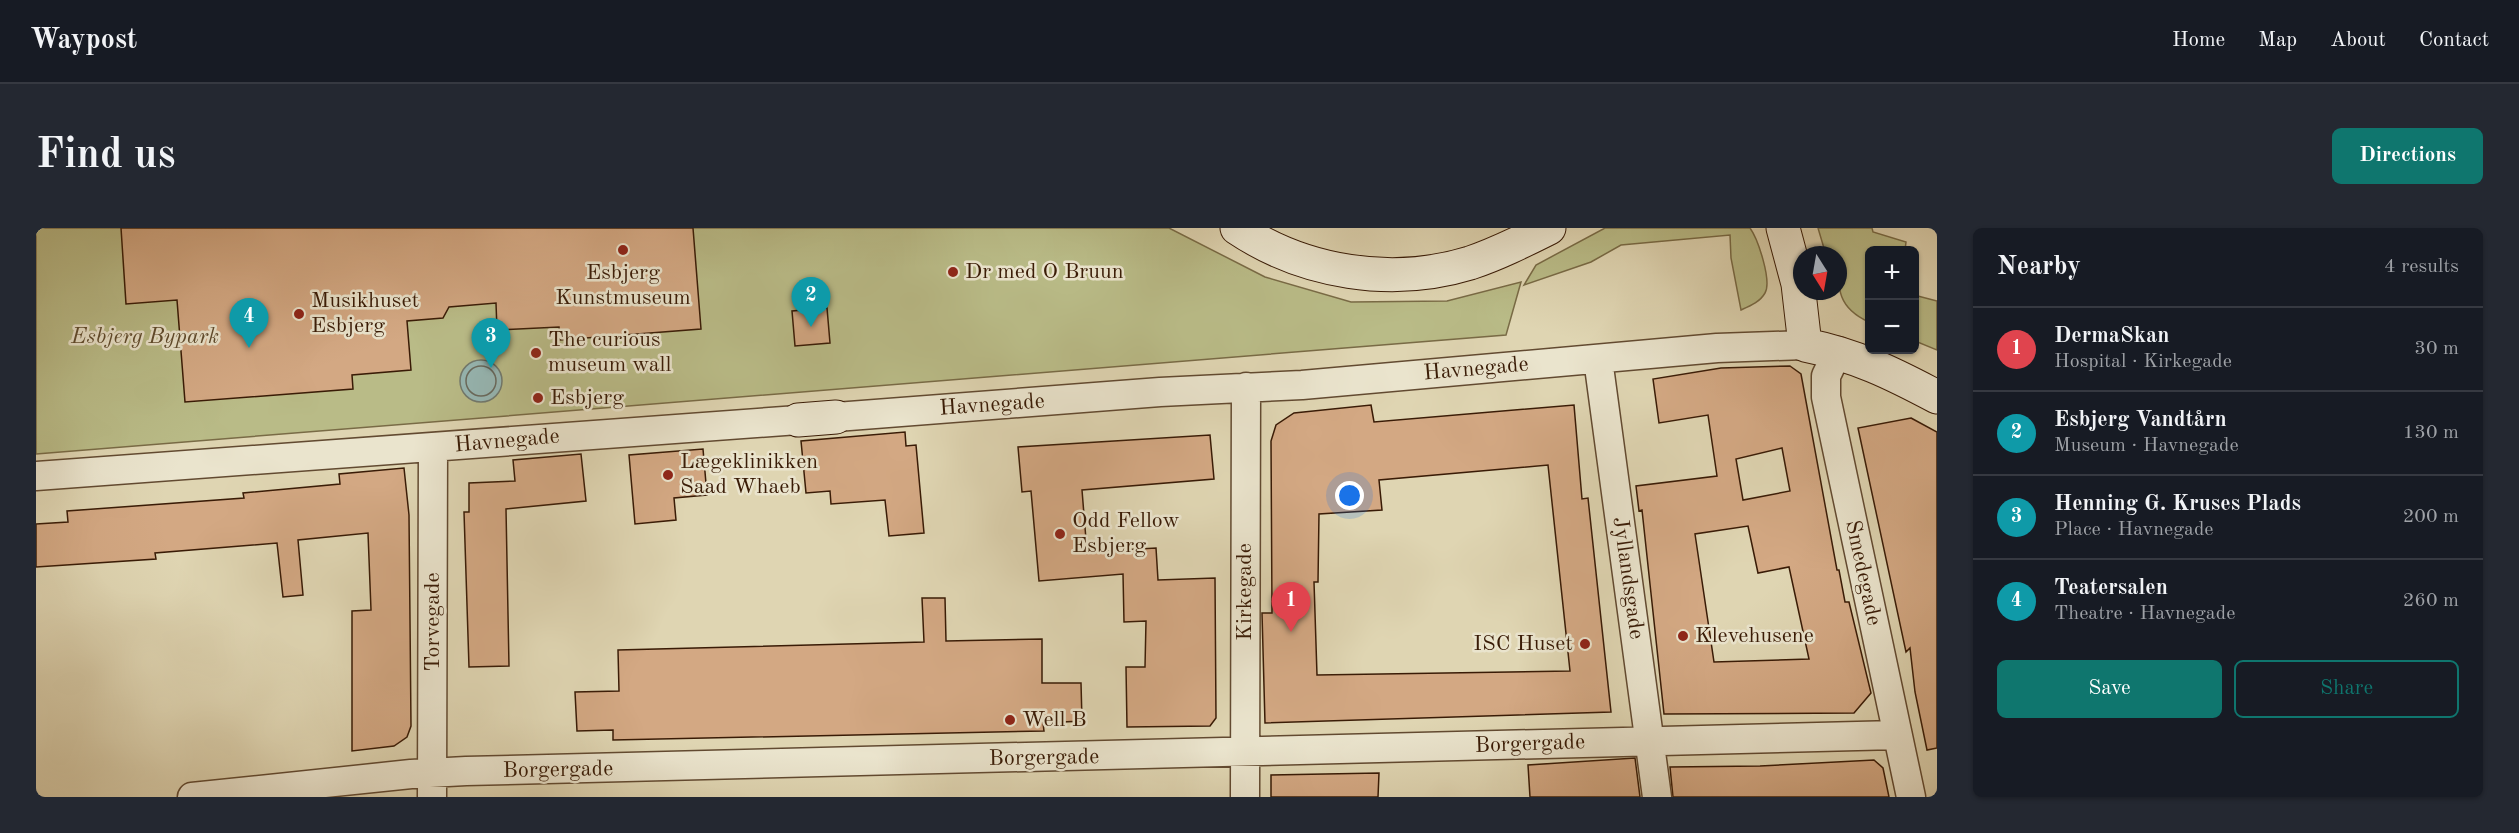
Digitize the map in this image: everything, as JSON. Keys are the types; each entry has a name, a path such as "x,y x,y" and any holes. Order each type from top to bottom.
{"street":[{"path":"1237,228 1258,243 1297,259 1339,270 1383,275 1426,272 1469,263 1509,248 1550,228"},
{"path":"1783,228 1798,284 1805,345"},
{"name":"Havnegade","path":"36,476 1246,387 1302,385 1717,348 1805,345 1838,351 1882,368 1937,397"},
{"name":"Smedegade","path":"1838,351 1826,376 1826,397 1911,797"},
{"name":"Jyllandsgade","path":"1598,359 1657,797"},
{"name":"Kirkegade","path":"1245,797 1246,387"},
{"name":"Torvegade","path":"425,782 433,447"},
{"name":"Borgergade","path":"192,797 425,782 466,771 1897,735"}],"green space":[{"name":"Esbjerg Bypark","path":"36,228 1169,228 1265,277 1351,302 1447,301 1521,282 1506,335 36,454"},
{"path":"1605,228 1750,228 1760,250 1765,270 1767,287 1765,293 1758,301 1741,310 1731,258 1730,235 1621,245 1591,262 1524,285 1536,265"},
{"path":"1818,228 1872,228 1873,232 1906,242 1906,246 1865,246 1865,320 1850,310 1844,300 1847,300 1847,246 1823,246"},
{"path":"1919,296 1937,301 1937,350 1919,343"}],"water":[{"path":"481,360 489,361 496,366 501,373 501,389 496,396 489,401 481,402 473,401 466,396 461,389 460,381 461,373 466,366 473,361"}],"building":[{"name":"Musikhuset Esbjerg","path":"121,228 693,228 701,329 560,340 559,327 497,330 496,303 449,307 443,318 407,321 411,370 352,375 353,389 185,402 177,300 126,304"},
{"path":"827,308 830,343 795,346 792,311"},
{"path":"1790,366 1801,374 1837,570 1839,570 1845,602 1849,602 1871,693 1854,713 1664,714 1642,510 1639,511 1636,486 1717,476 1708,415 1659,423 1653,379 1721,368","holes":["1782,448 1790,491 1743,500 1736,459","1748,526 1758,573 1789,567 1809,659 1714,662 1695,534"]},
{"path":"1371,405 1374,422 1574,405 1582,499 1588,498 1611,712 1265,723 1262,613 1272,613 1271,441 1276,425 1294,413","holes":["1548,465 1570,671 1317,675 1314,582 1318,582 1319,514 1382,510 1379,480"]},
{"path":"1911,418 1937,432 1937,748 1927,750 1915,692 1910,648 1906,652 1858,428"},
{"path":"905,432 906,446 916,445 924,533 889,536 885,500 831,504 830,491 806,493 801,441"},
{"path":"1210,435 1214,479 1082,490 1087,552 1156,548 1158,580 1215,578 1216,718 1210,726 1127,727 1126,667 1145,667 1146,621 1124,622 1123,574 1039,581 1031,491 1022,492 1018,447"},
{"name":"Lægeklinikken Saad Whaeb","path":"703,449 707,495 674,498 676,520 635,524 629,455"},
{"path":"581,454 586,501 506,509 509,666 469,667 464,512 469,512 469,483 515,481 513,460"},
{"path":"404,468 409,515 411,726 407,737 394,746 352,751 352,611 371,610 368,533 298,540 303,595 283,597 277,543 155,553 156,559 36,567 36,524 68,522 67,511 244,498 243,493 340,484 339,474"},
{"path":"922,598 945,598 946,641 1042,639 1042,683 1081,683 1082,721 1043,723 1044,731 613,740 613,730 577,731 575,692 619,691 618,650 924,642"},
{"path":"1635,758 1640,797 1530,797 1528,765"},
{"path":"1874,760 1883,768 1889,797 1673,797 1670,767 1760,766"},
{"path":"1379,773 1378,797 1271,797 1271,775"}],"place":[{"name":"Esbjerg Kunstmuseum","path":"623,250"},
{"name":"Dr med O Bruun","path":"953,272"},
{"name":"Musikhuset Esbjerg","path":"299,314"},
{"name":"Esbjerg Vandtårn","path":"811,327"},
{"name":"Teatersalen","path":"249,348"},
{"name":"The curious museum wall","path":"536,353"},
{"name":"Henning G. Kruses Plads","path":"491,368"},
{"name":"Esbjerg","path":"538,398"},
{"name":"Lægeklinikken Saad Whaeb","path":"668,475"},
{"name":"Odd Fellow Esbjerg","path":"1060,534"},
{"name":"DermaSkan","path":"1291,632"},
{"name":"Klevehusene","path":"1683,636"},
{"name":"ISC Huset","path":"1585,644"},
{"name":"Well B","path":"1010,720"}]}
